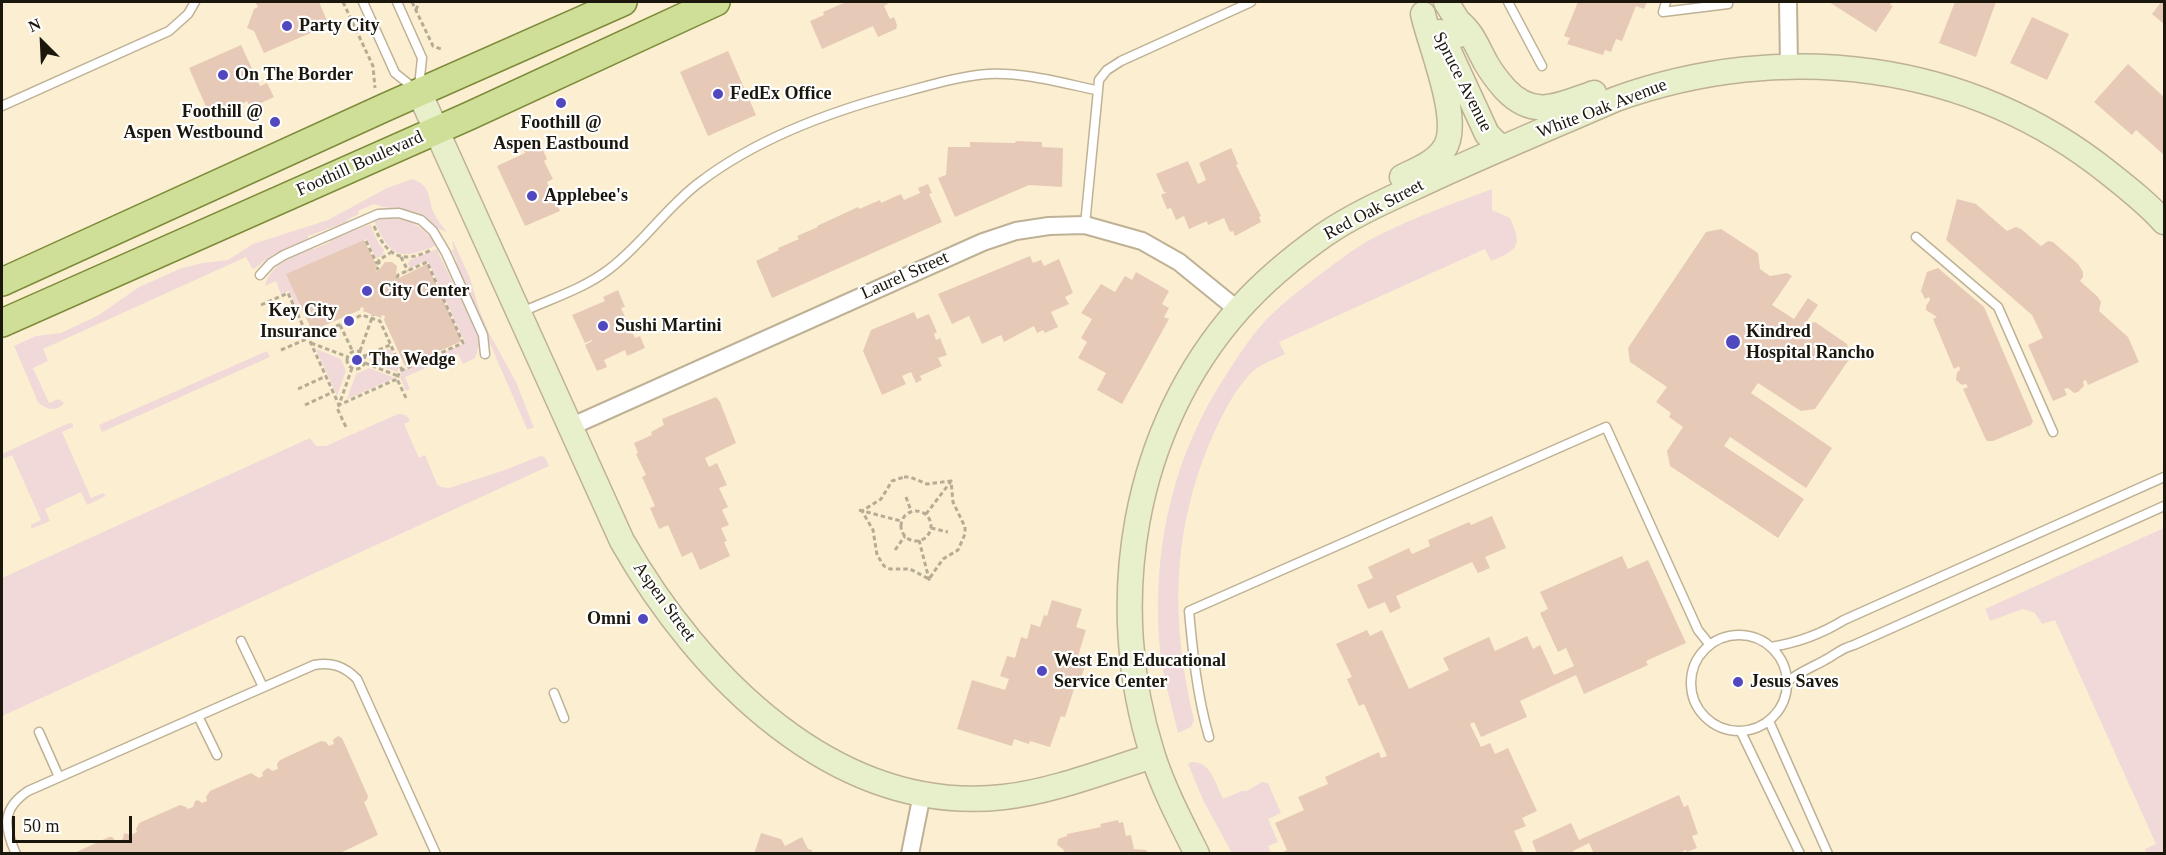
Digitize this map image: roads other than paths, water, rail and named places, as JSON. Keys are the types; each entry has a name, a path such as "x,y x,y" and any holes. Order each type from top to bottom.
{"main road":[{"path":"2,281 623,2"},
{"name":"Foothill Boulevard","path":"2,323 436,130 716,2"}],"street":[{"path":"1788,2 1789,66"},
{"path":"1382,202 1397,179 1436,158 1444,150 1449,140 1451,126 1448,102 1420,8"},
{"name":"Spruce Avenue","path":"1420,8 1440,33 1487,135 1501,148"},
{"path":"1452,11 1469,30 1487,66 1501,85 1515,100 1525,106 1539,108 1556,106 1598,92 1616,99"},
{"name":"Spruce Avenue","path":"1452,11 1459,34 1501,128 1501,148"},
{"name":"White Oak Avenue","path":"1501,148 1616,99 1646,88 1683,79 1733,70 1789,66 1869,70 1944,88 2014,113 2081,151 2153,208 2164,222"},
{"name":"Aspen Street","path":"419,92 614,525 637,566 673,618 715,668 768,717 817,753 843,768 869,779 922,794 982,799 1027,794 1153,756"},
{"name":"Red Oak Street","path":"1197,854 1176,813 1153,756 1138,698 1129,638 1129,576 1137,515 1153,458 1174,407 1204,356 1238,310 1294,257 1352,218 1382,202 1501,148"},
{"name":"Laurel Street","path":"570,427 983,242 1016,231 1049,226 1085,225 1142,241 1179,262 1238,310"},
{"path":"910,854 922,794"}],"lane":[{"path":"2,106 169,31 188,14 195,2"},
{"name":"Aspen Street","path":"363,2 395,73 419,92"},
{"name":"Aspen Street","path":"397,2 422,58 419,92"},
{"path":"1085,225 1096,90 1099,80 1107,69 1251,2"},
{"path":"1508,2 1542,66"},
{"path":"1666,2 1663,12 1728,4 1728,2"},
{"path":"519,313 584,284 608,270 697,184 714,171 789,132 835,112 929,85 991,74 1035,77 1096,90"},
{"path":"260,275 271,263 284,255 369,217 388,212 410,216 427,225 442,244 483,335 485,354"},
{"path":"1916,237 1998,307 2053,432"},
{"path":"1209,737 1195,676 1189,611 1606,427 1698,630 1710,645"},
{"path":"1771,647 1789,644 1832,628 1844,620 2164,477"},
{"path":"1787,682 1799,672 1826,660 1840,649 1854,645 2164,506"},
{"path":"1741,635 1757,638 1771,647 1783,663 1787,682 1783,704 1769,721 1741,732 1727,730 1704,717 1694,700 1690,680 1693,666 1700,654 1724,637 1741,635"},
{"path":"241,641 263,687"},
{"path":"16,854 7,827 8,812 15,800 28,791 263,687 314,665 324,663 337,665 357,679 436,854"},
{"path":"554,693 564,718"},
{"path":"198,716 217,755"},
{"path":"1769,721 1828,854"},
{"path":"39,732 59,777"},
{"path":"1741,732 1800,854"}],"place":[{"name":"Party City","path":"287,26"},
{"name":"On The Border","path":"223,75"},
{"name":"FedEx Office","path":"718,94"},
{"name":"Foothill @ Aspen Eastbound","path":"561,103"},
{"name":"Foothill @ Aspen Westbound","path":"275,122"},
{"name":"Applebee's","path":"532,196"},
{"name":"City Center","path":"367,291"},
{"name":"Key City Insurance","path":"349,321"},
{"name":"Sushi Martini","path":"603,326"},
{"name":"Kindred Hospital Rancho","path":"1733,342"},
{"name":"The Wedge","path":"357,360"},
{"name":"Omni","path":"643,619"},
{"name":"West End Educational Service Center","path":"1042,671"},
{"name":"Jesus Saves","path":"1738,682"}]}
